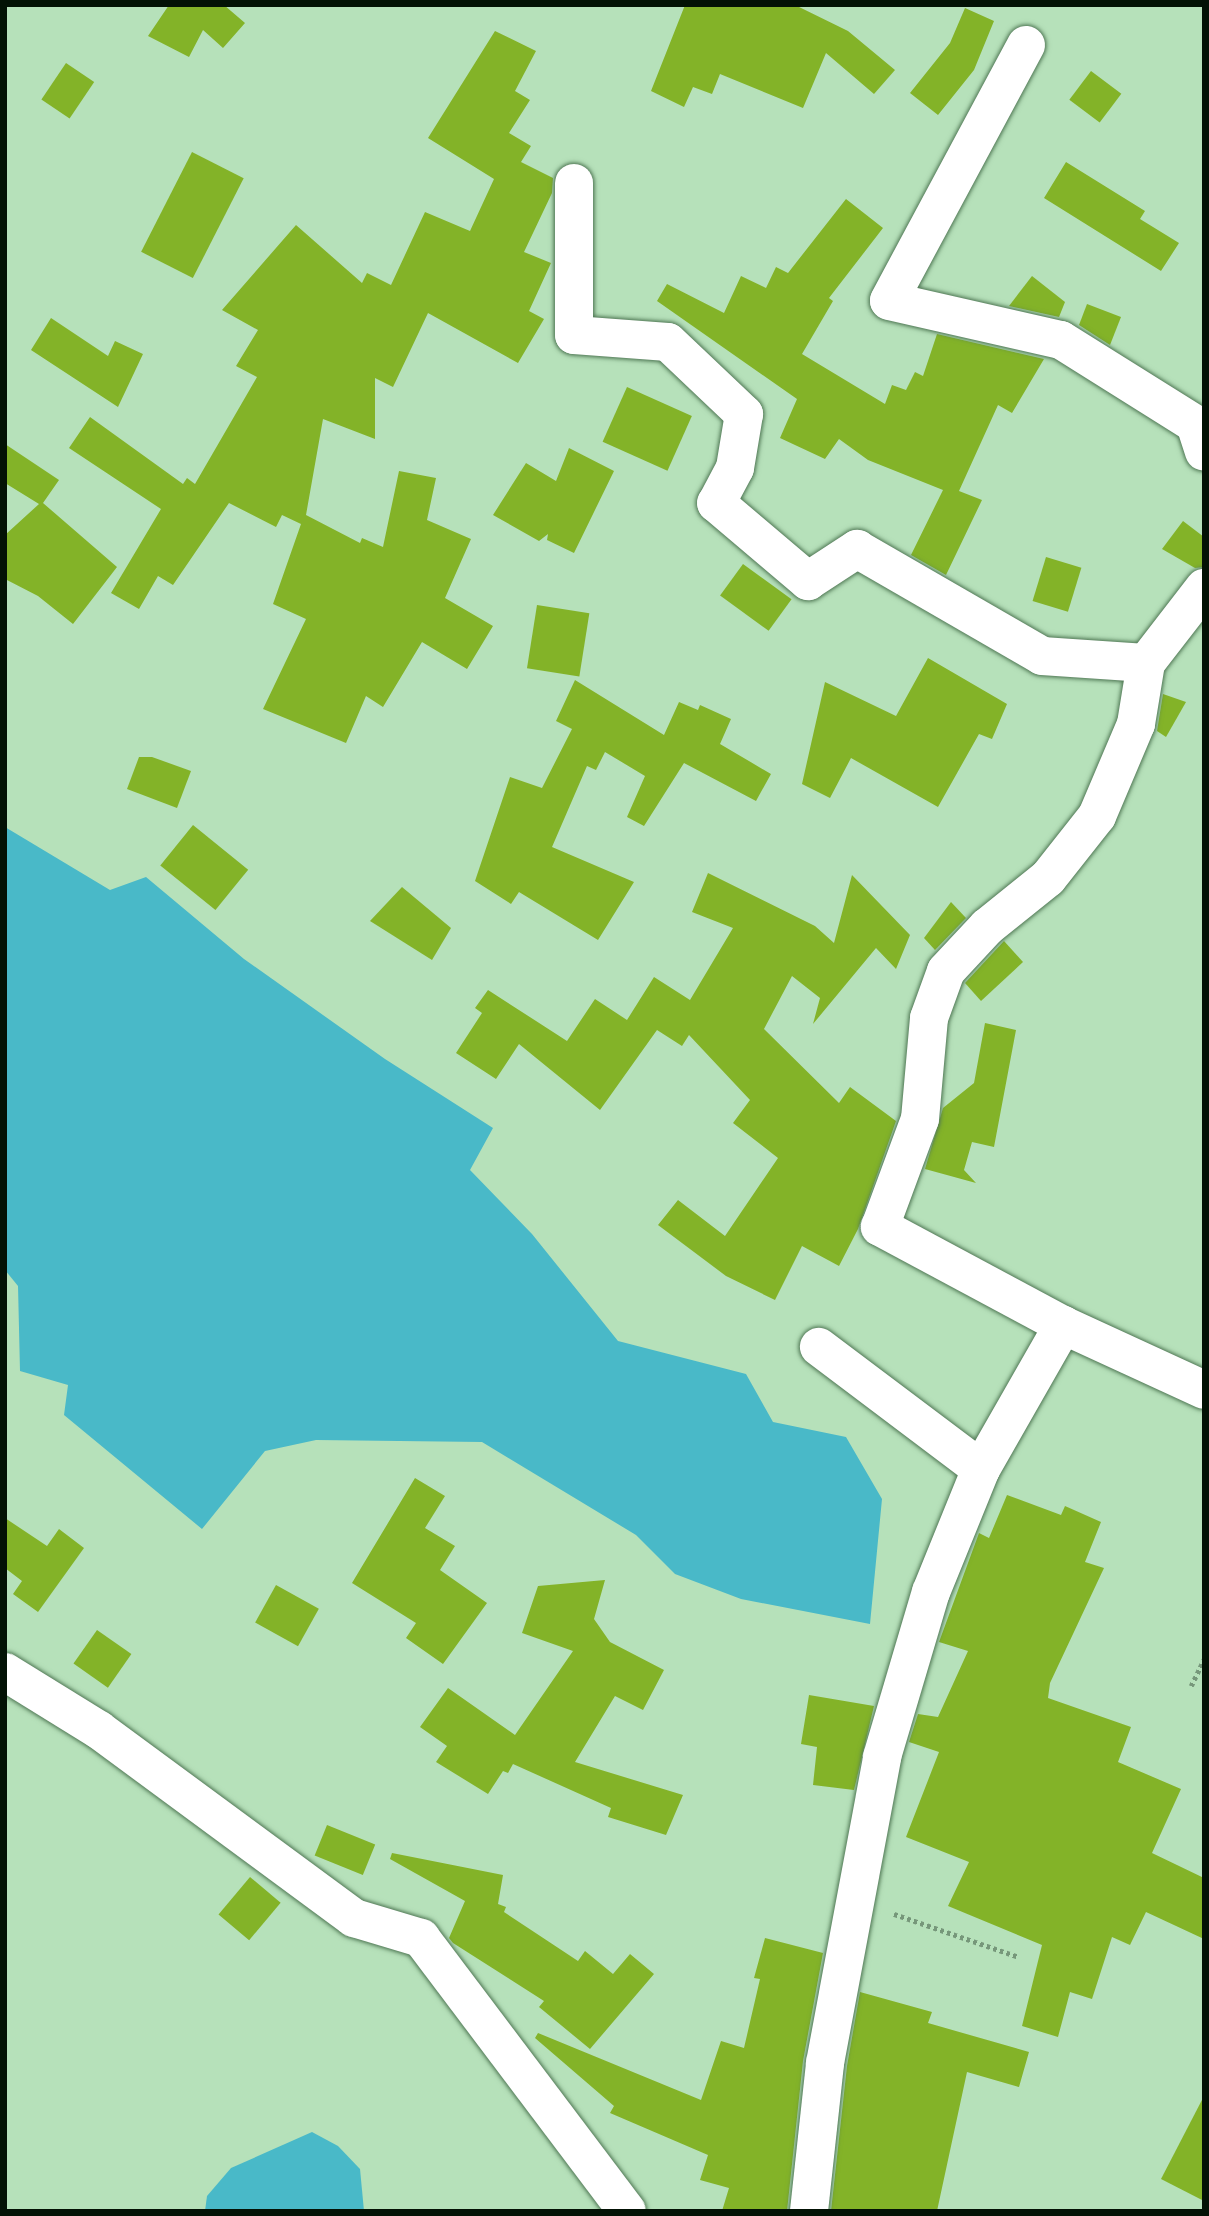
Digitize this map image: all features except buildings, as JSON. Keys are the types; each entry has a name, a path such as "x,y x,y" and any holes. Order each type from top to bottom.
{"street":[{"path":"1026,46 890,301 1061,340 1195,424 1204,452"},
{"path":"574,183 574,335 668,342 744,415 735,468 716,503 808,581 857,549 1042,656 1146,663"},
{"path":"1204,588 1146,663 1136,724 1097,816 1048,878 987,927 946,971 929,1018 920,1119 880,1227 1063,1325 1204,1390"},
{"path":"809,2211 825,2063 882,1757 931,1592 981,1469 1063,1325"},
{"path":"819,1347 981,1469"},
{"path":"5,1672 99,1730 354,1918 421,1938 627,2211"}],"path":[{"path":"1191,1686 1204,1659"},
{"path":"857,1901 1019,1957"}],"water":[{"path":"5,827 110,890 146,877 244,959 385,1059 493,1128 470,1170 532,1234 618,1341 746,1374 773,1422 846,1437 882,1499 870,1624 741,1599 675,1574 636,1535 482,1442 316,1440 265,1451 202,1529 64,1415 68,1385 20,1371 18,1286 5,1270"},
{"path":"312,2132 338,2146 360,2169 364,2211 205,2211 207,2196 231,2168"}]}
